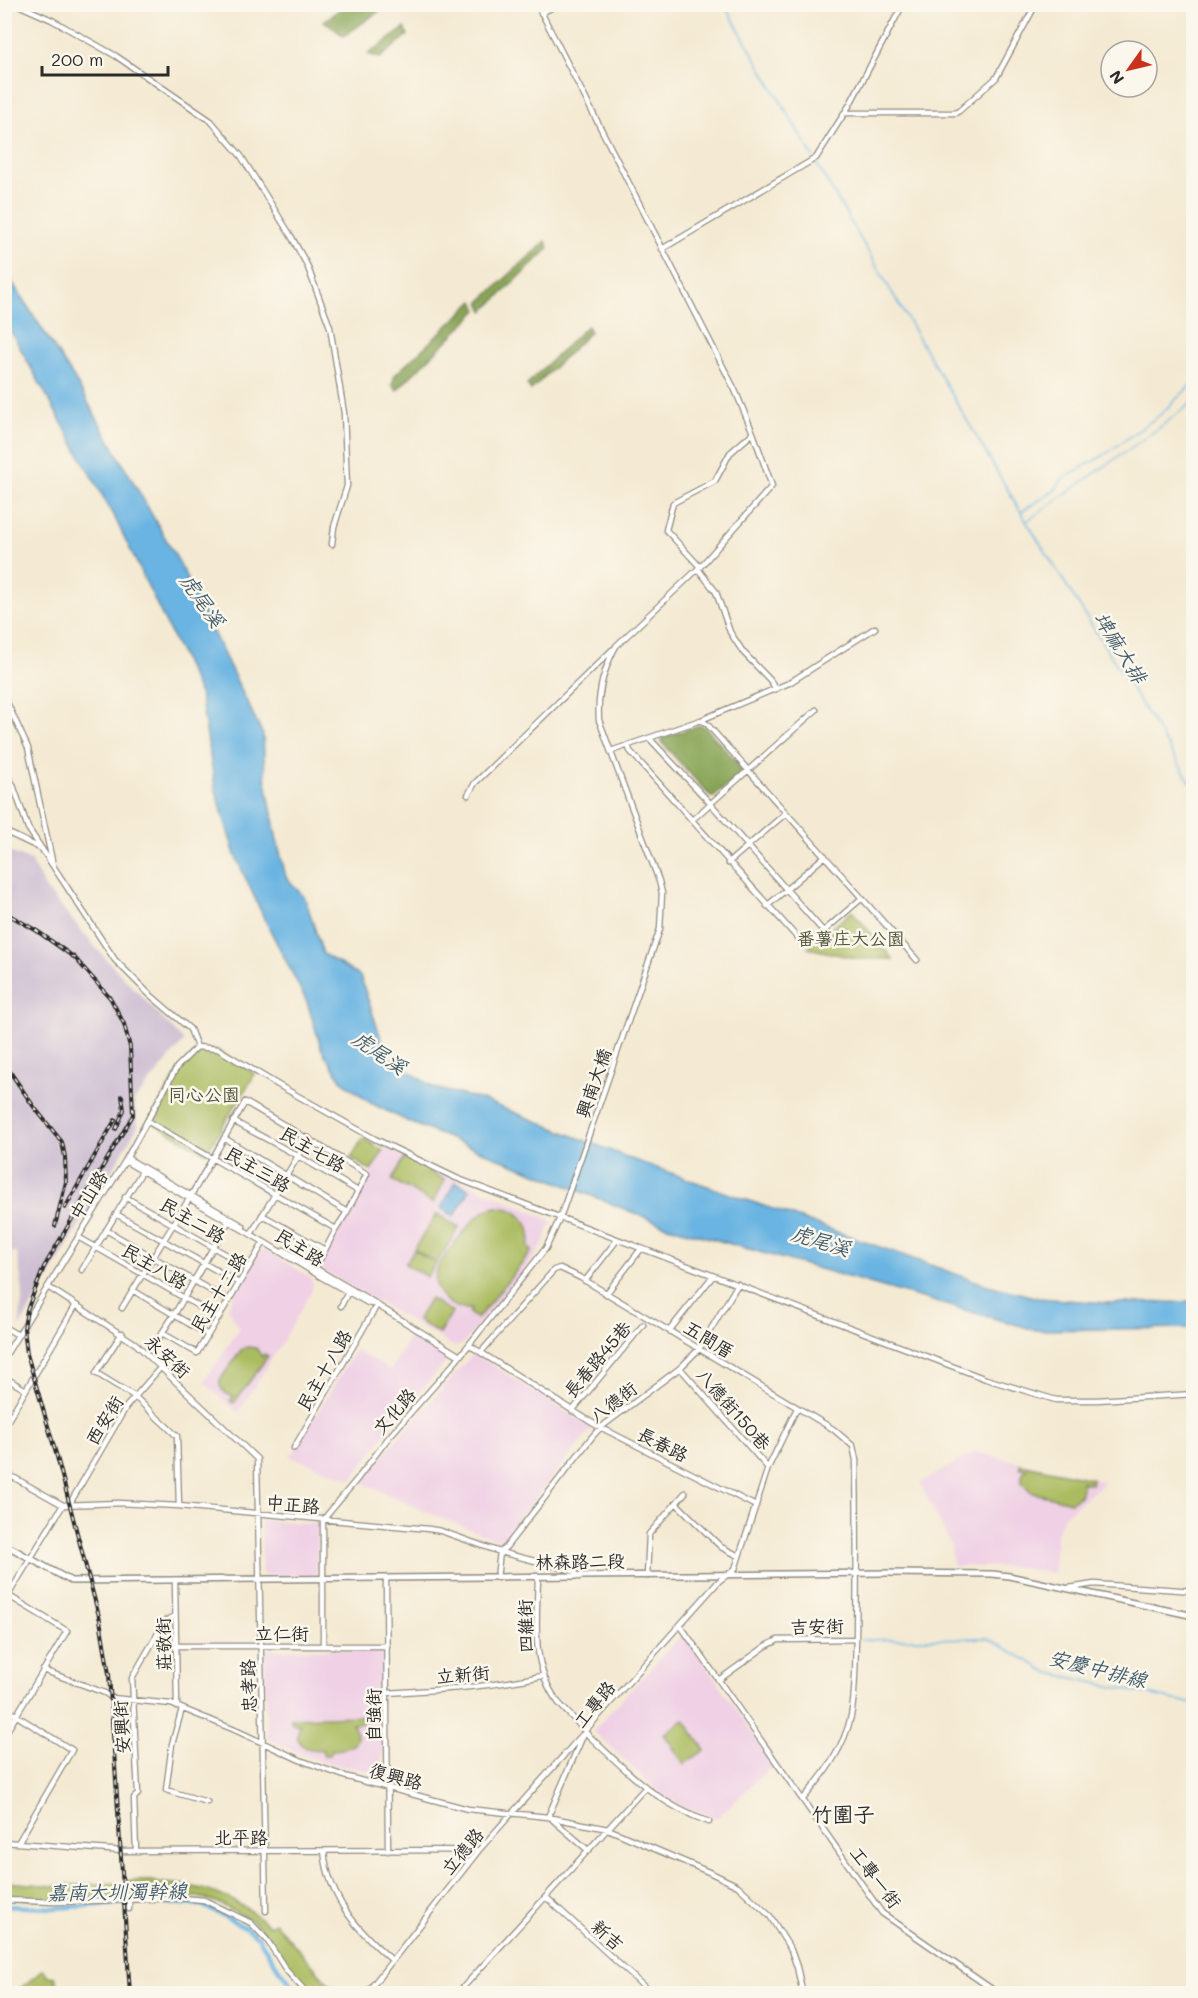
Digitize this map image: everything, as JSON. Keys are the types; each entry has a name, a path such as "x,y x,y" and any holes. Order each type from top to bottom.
{"main road":[{"name":"林森路二段","path":"4,1544 66,1580 992,1574 1194,1616"}],"street":[{"path":"16,4 52,20 116,56 211,121 241,156 291,236 307,265 330,327 344,413 346,486 334,527 332,544"},
{"path":"468,795 476,783 699,568 772,486 735,390 537,4"},
{"path":"541,13 560,4"},
{"path":"662,249 814,159 844,113 903,4"},
{"path":"844,113 955,113 959,111 996,78 1035,4"},
{"path":"753,432 730,453 715,481 673,503 666,530 699,568 716,592 730,632 743,652 776,689"},
{"path":"611,751 701,720 776,689 875,628"},
{"name":"興南大橋","path":"560,1218 660,929 662,893 599,720 599,689 608,661 616,646"},
{"path":"4,696 28,748 54,869"},
{"path":"692,820 816,710"},
{"path":"701,720 917,960"},
{"path":"650,739 824,932"},
{"path":"627,745 728,863 803,944 809,944 862,898"},
{"path":"4,768 13,785 28,828 115,960 148,993 190,1029 197,1047 218,1048 280,1086 422,1163 456,1178 986,1379 1056,1400 1194,1394"},
{"path":"728,863 786,813"},
{"path":"4,831 40,848"},
{"path":"768,906 825,856"},
{"name":"中山路","path":"4,1358 126,1159 177,1067 197,1047"},
{"path":"122,1308 190,1198 245,1102 367,1174 358,1191"},
{"name":"民主三路","path":"147,1121 336,1229"},
{"name":"民主七路","path":"233,1121 298,1155 358,1191 336,1229"},
{"path":"224,1138 347,1212"},
{"path":"252,1233 309,1138"},
{"name":"民主路","path":"126,1159 228,1222 252,1233 368,1303 377,1305 460,1356"},
{"path":"82,1270 143,1170"},
{"name":"民主二路","path":"126,1197 248,1267"},
{"path":"190,1198 314,1270 336,1229"},
{"path":"116,1214 239,1283"},
{"path":"262,1215 325,1250"},
{"name":"文化路","path":"323,1520 388,1437 460,1356 546,1248 560,1218"},
{"path":"158,1339 228,1222"},
{"path":"106,1230 229,1301"},
{"name":"民主八路","path":"78,1238 219,1318"},
{"path":"585,1281 617,1240"},
{"name":"民主十二路","path":"162,1333 197,1353 264,1242"},
{"path":"481,1352 554,1270 560,1268 606,1294 641,1249"},
{"path":"669,1331 713,1276"},
{"name":"八德街","path":"500,1552 600,1428 680,1368 699,1349 738,1284"},
{"name":"永安街","path":"48,1287 136,1344 257,1459"},
{"path":"340,1306 349,1290"},
{"path":"134,1291 208,1335"},
{"name":"五間厝","path":"606,1294 839,1433 853,1446 855,1452 857,1574"},
{"path":"5,1425 76,1305"},
{"name":"民主十八路","path":"294,1448 377,1305"},
{"name":"長春路45巷","path":"572,1411 643,1325"},
{"path":"4,1327 18,1335"},
{"path":"122,1333 96,1373 134,1396 177,1436 178,1506"},
{"name":"長春路","path":"469,1345 600,1428 756,1506"},
{"name":"西安街","path":"69,1505 134,1396 172,1357"},
{"name":"八德街150巷","path":"680,1368 768,1468"},
{"path":"4,1377 26,1390"},
{"name":"工專路","path":"548,1817 585,1731 726,1575 735,1569 768,1468 796,1408"},
{"name":"忠孝路","path":"257,1459 266,1911"},
{"path":"4,1472 63,1506 6,1595 4,1602"},
{"path":"647,1576 649,1534 685,1492"},
{"name":"中正路","path":"63,1506 118,1503 178,1506 429,1529 500,1552 574,1571 579,1577"},
{"path":"676,1503 720,1546 738,1556"},
{"path":"323,1520 323,1647"},
{"path":"497,1578 500,1552"},
{"path":"803,1799 824,1775 851,1717 854,1697 857,1574"},
{"name":"四維街","path":"538,1577 536,1640 542,1676 557,1701 645,1788 673,1806 710,1822"},
{"name":"自強街","path":"386,1579 388,1851"},
{"name":"莊敬街","path":"175,1580 179,1708 166,1790 207,1802"},
{"path":"1066,1588 1094,1584 1194,1591"},
{"path":"4,1736 67,1631 6,1595"},
{"name":"安興街","path":"136,1851 134,1798 138,1794 132,1678 165,1622 175,1616"},
{"name":"工專一街","path":"680,1625 882,1913 999,1994"},
{"name":"吉安街","path":"720,1679 778,1640 856,1639"},
{"name":"立仁街","path":"177,1647 387,1647"},
{"name":"復興路","path":"44,1670 105,1693 112,1698 161,1702 179,1708 300,1760 344,1776 468,1809 548,1817 608,1830 711,1873 738,1887 770,1916 781,1932 797,1967 803,1994"},
{"name":"立新街","path":"386,1693 461,1689 542,1676"},
{"path":"4,1708 72,1750 18,1843"},
{"name":"立德路","path":"366,1994 479,1850 585,1731"},
{"path":"458,1994 645,1788"},
{"path":"548,1817 561,1824 589,1851"},
{"name":"北平路","path":"4,1842 136,1851 479,1850"},
{"path":"324,1851 328,1876 342,1906 355,1925 392,1960"},
{"name":"新吉","path":"546,1897 652,1994"},
{"path":"4,1900 55,1902 182,1898 204,1900 236,1914 260,1931 286,1970 308,1994"},
{"path":"129,1899 129,1908"}],"shaded area":[{"path":"5,850 31,861 45,888 104,957 184,1041 134,1101 138,1126 19,1328 23,1292 17,1253 4,1250"},
{"path":"386,1147 552,1221 543,1244 535,1256 463,1344 455,1347 317,1267"},
{"path":"264,1249 311,1278 313,1285 283,1341 238,1413 204,1382 239,1329 228,1307 254,1259"},
{"path":"411,1334 451,1357 395,1420 352,1480 289,1456 294,1452 355,1350 391,1370"},
{"path":"474,1353 592,1428 500,1541 424,1511 361,1482"},
{"path":"975,1452 1105,1482 1063,1517 1056,1536 1054,1573 1014,1567 953,1566 951,1546 920,1483"},
{"path":"261,1520 317,1524 317,1575 262,1575"},
{"path":"681,1635 685,1636 774,1764 717,1818 686,1808 661,1794 593,1731"},
{"path":"330,1649 382,1652 382,1774 326,1763 267,1738 264,1650"}],"green space":[{"path":"346,5 388,5 344,36 324,21"},
{"path":"405,28 408,35 380,58 368,54"},
{"path":"546,241 549,248 484,311 480,302"},
{"path":"474,301 478,310 397,390 392,385 395,375"},
{"path":"587,326 590,332 531,390 527,384"},
{"path":"700,725 705,727 743,769 743,772 714,797 711,797 662,743 662,738"},
{"name":"番薯庄大公園","path":"852,911 893,959 859,959 808,948"},
{"name":"同心公園","path":"198,1050 217,1050 255,1074 206,1153 150,1121 177,1074"},
{"path":"363,1138 383,1151 371,1171 351,1158"},
{"path":"405,1157 445,1180 433,1203 392,1180"},
{"path":"497,1207 512,1210 527,1224 530,1238 528,1246 532,1251 477,1319 469,1313 471,1309 463,1309 449,1303 439,1292 436,1286 437,1270 463,1233 480,1214"},
{"path":"437,1214 459,1228 427,1277 405,1264 414,1250 434,1262 414,1249"},
{"path":"430,1299 452,1312 439,1334 417,1320"},
{"path":"247,1347 256,1348 262,1357 264,1354 268,1356 234,1403 230,1401 234,1396 223,1391 220,1380 241,1350"},
{"path":"1020,1464 1092,1479 1091,1484 1081,1482 1080,1496 1071,1502 1030,1492 1021,1481 1027,1469 1020,1468"},
{"path":"363,1716 363,1723 352,1724 356,1731 356,1741 349,1747 331,1750 330,1755 323,1755 323,1750 307,1748 301,1744 297,1736 300,1724 292,1724 291,1718"},
{"path":"684,1720 705,1750 684,1764 664,1734"},
{"path":"126,1881 156,1881 188,1886 232,1900 258,1916 269,1926 275,1923 337,1993 313,1993 296,1975 266,1933 251,1920 216,1902 198,1897 129,1895"},
{"path":"5,1882 55,1886 118,1883 118,1897 54,1900 5,1898"},
{"path":"43,1970 49,1976 55,1977 58,1988 78,1990 81,1993 5,1993 17,1991"}],"water":[{"name":"虎尾溪","path":"4,270 75,380 179,562 263,735 265,776 286,877 305,898 323,954 360,976 387,1056 434,1088 483,1100 634,1160 984,1284 1038,1298 1107,1303 1193,1302 1193,1328 1035,1330 664,1225 409,1122 369,1102 341,1080 322,1050 307,1002 235,855 216,792 200,694 115,518 5,321"},
{"path":"456,1182 470,1190 454,1216 441,1208"}],"waterway":[{"path":"724,4 813,157"},
{"name":"埤麻大排","path":"815,161 1026,521 1194,788"},
{"path":"1021,512 1055,490 1062,479 1104,455 1160,415 1194,382"},
{"path":"1027,521 1194,401"},
{"name":"安慶中排線","path":"4,1252 11,1253"},
{"name":"安慶中排線","path":"860,1640 988,1638 1049,1673 1194,1704"},
{"name":"嘉南大圳濁幹線","path":"4,1906 54,1908 145,1902 202,1905 247,1928 258,1937 280,1971 301,1994"}],"railway":[{"path":"4,912 37,931 75,958 111,999 124,1024 130,1047 133,1115 44,1267 27,1310 24,1328 27,1354 100,1620 109,1674 130,1994"},
{"path":"4,1063 34,1107 62,1142 66,1182 55,1226"},
{"path":"116,1129 124,1110 122,1096"},
{"path":"65,1208 115,1120"}],"district":[{"name":"竹圍子","path":"843,1813"}]}
